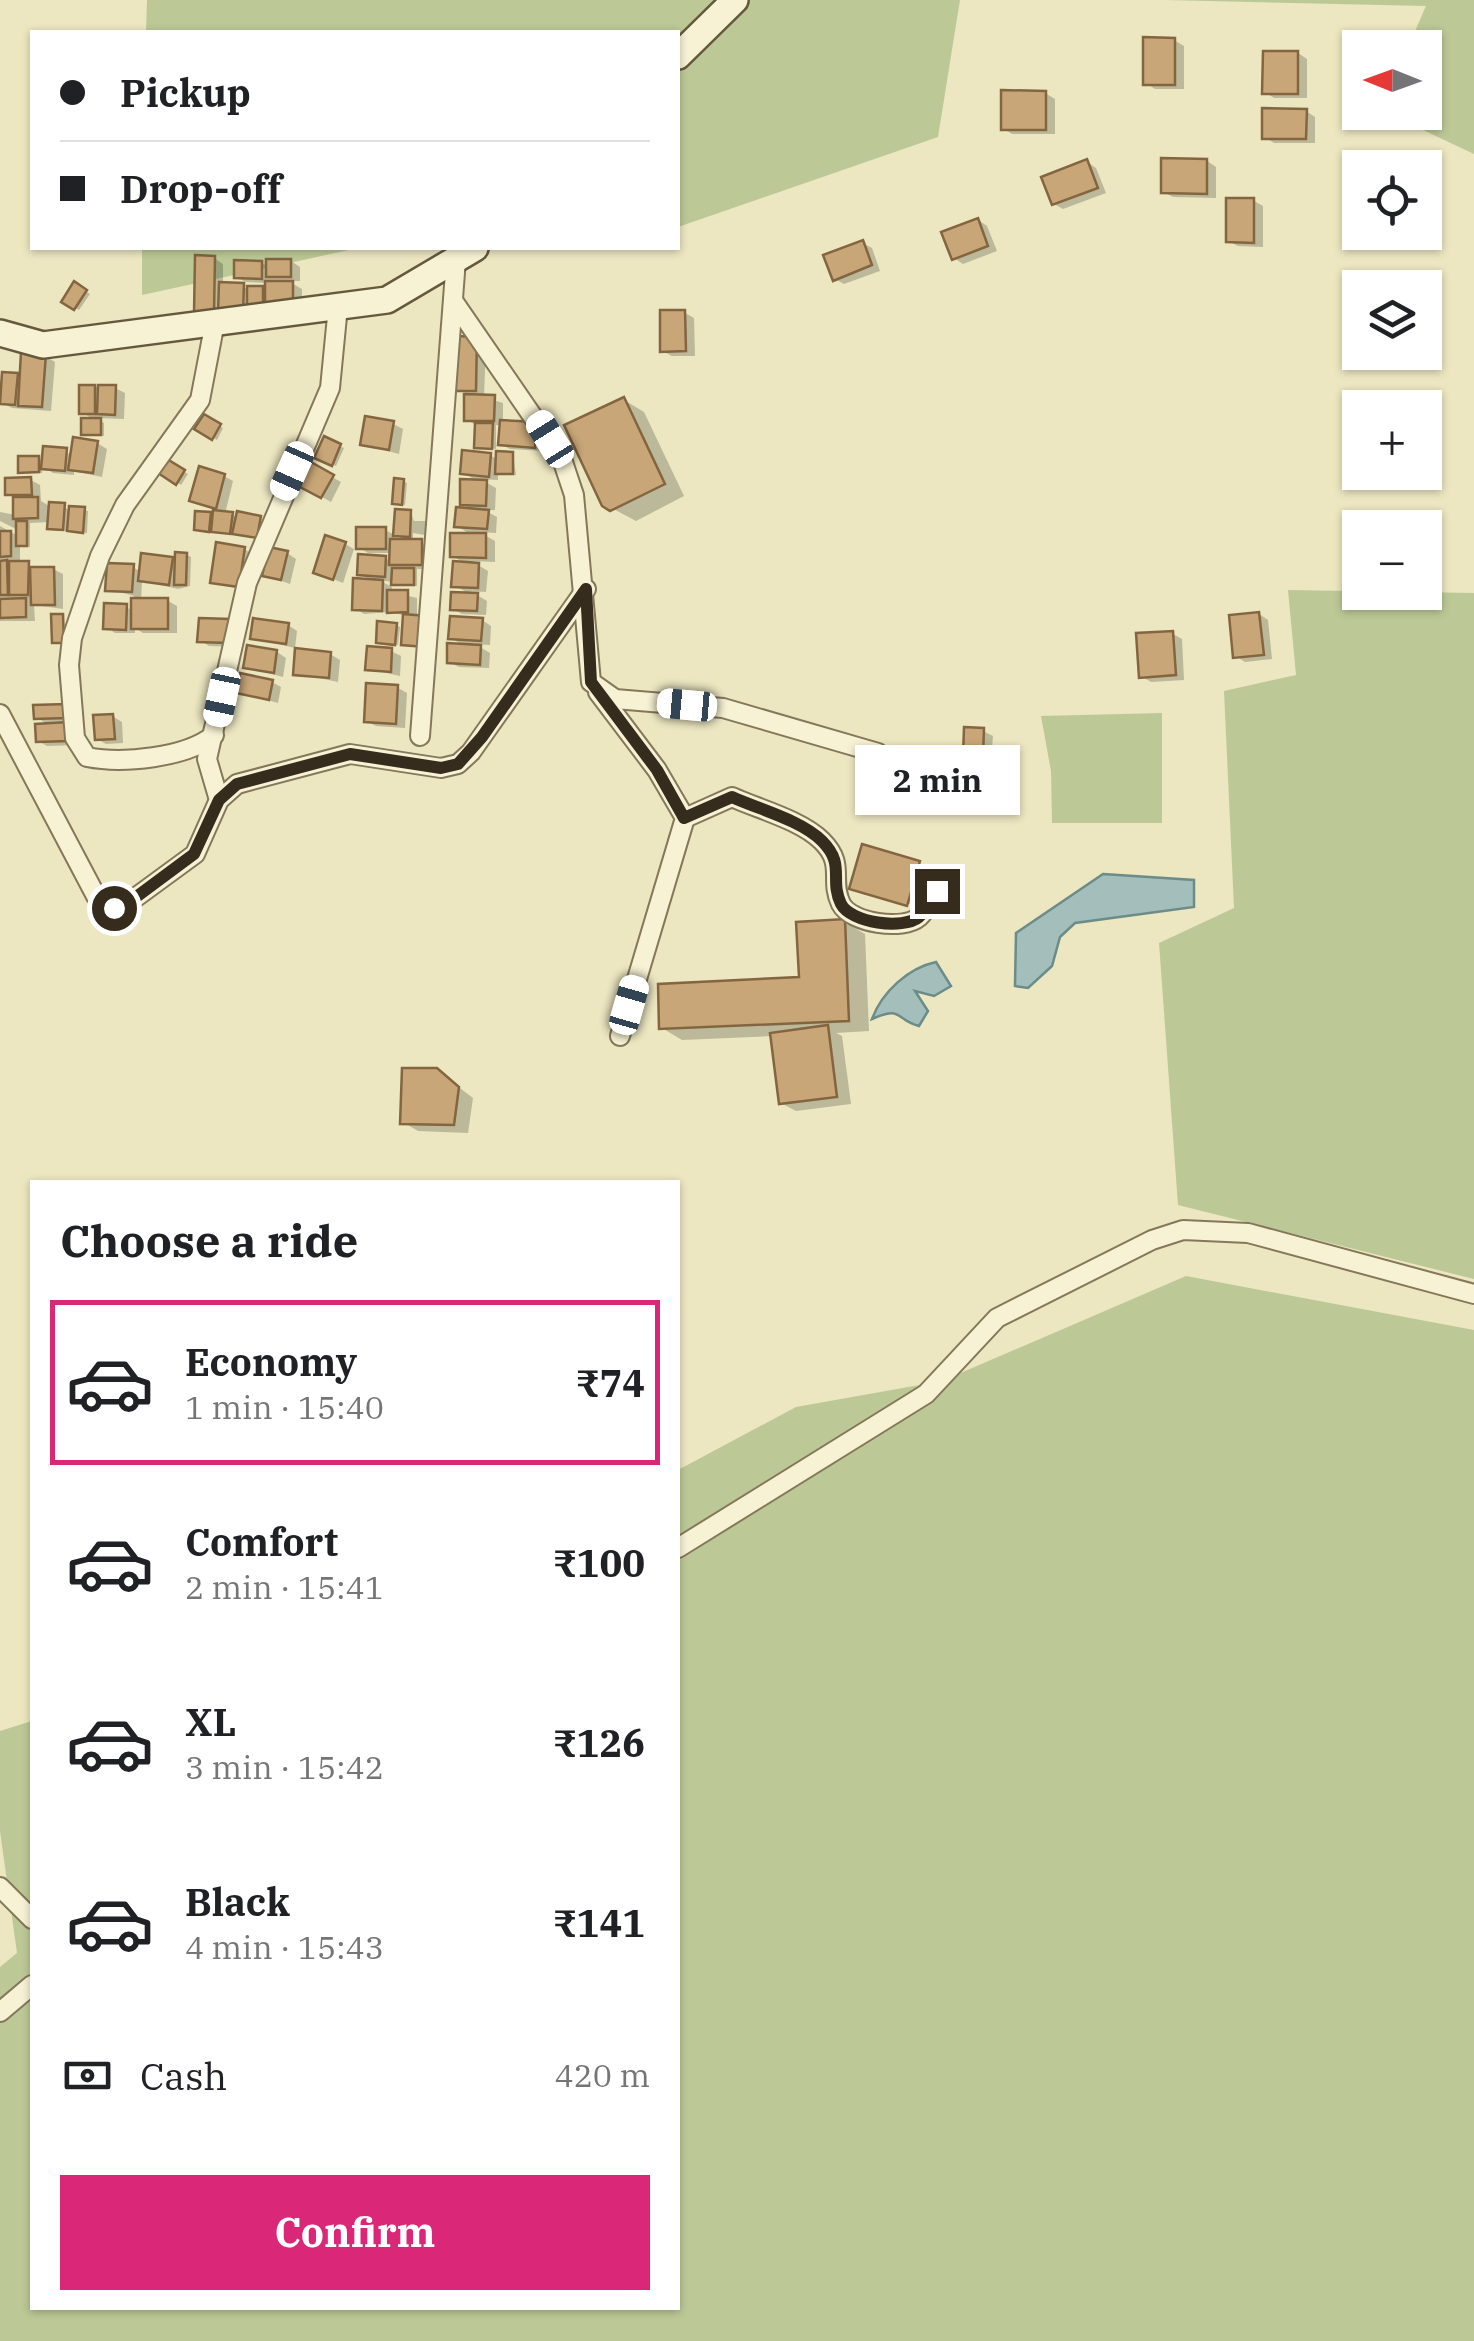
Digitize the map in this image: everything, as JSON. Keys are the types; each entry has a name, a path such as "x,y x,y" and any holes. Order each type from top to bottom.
{"street":[{"path":"680,54 735,0"},
{"path":"420,736 454,302 466,253"},
{"path":"0,333 43,345 387,300 466,253"},
{"path":"454,302 562,459 574,494 586,589 591,682 657,770 684,818 620,1036"},
{"path":"219,800 207,767 247,583 330,388 338,306"},
{"path":"214,322 200,400 116,522 82,606 68,665 74,738 87,757 102,760 199,748 214,735"},
{"path":"0,714 104,904 124,906 194,854 219,800 237,784 330,756 369,755 441,768 458,764 482,737 586,589"},
{"path":"591,682 615,699 724,708 878,752"},
{"path":"684,818 732,797 818,837 837,858 839,899 844,910 866,921 908,922 919,917 937,891"},
{"path":"680,1547 926,1394 997,1318 1152,1240 1183,1230 1248,1233 1474,1294"},
{"path":"0,1887 30,1917"},
{"path":"0,2012 30,1987"}],"green space":[{"path":"147,0 960,0 938,137 680,226 680,30 146,30"},
{"path":"1166,0 1474,0 1474,154 1423,130 1442,130 1442,30 1415,30 1426,6"},
{"path":"142,250 349,250 142,295"},
{"path":"1288,590 1342,591 1342,610 1442,610 1442,592 1474,593 1474,1279 1178,1205 1159,943 1234,908 1224,691 1296,675"},
{"path":"1162,713 1162,823 1052,823 1051,771 1041,716"},
{"path":"1186,1276 1474,1330 1474,2341 0,2341 0,1967 17,1953 0,1831 0,1731 30,1722 30,2310 680,2310 680,1469 796,1407 942,1381"}],"water":[{"path":"1103,874 1194,880 1194,907 1075,923 1060,937 1052,966 1028,988 1015,986 1016,933"},
{"path":"936,962 951,986 934,996 915,991 928,1011 919,1026 894,1013 872,1019 897,983"}],"building":[{"path":"1143,37 1175,38 1175,85 1143,85"},
{"path":"1263,51 1298,51 1298,94 1262,94"},
{"path":"1001,90 1046,91 1046,130 1001,130"},
{"path":"1262,108 1307,109 1306,139 1262,139"},
{"path":"1161,158 1207,159 1207,194 1161,193"},
{"path":"1087,159 1098,188 1052,205 1041,177"},
{"path":"1226,198 1254,198 1254,243 1226,242"},
{"path":"978,218 988,246 952,260 941,232"},
{"path":"863,240 872,265 833,281 823,255"},
{"path":"195,255 215,256 214,314 194,314"},
{"path":"266,259 291,259 291,277 266,277"},
{"path":"234,260 262,261 262,279 234,278"},
{"path":"74,281 87,290 74,310 61,302"},
{"path":"265,281 293,281 293,304 265,304"},
{"path":"219,282 244,283 243,314 218,314"},
{"path":"247,286 263,286 263,307 247,307"},
{"path":"660,310 685,310 686,351 660,352"},
{"path":"456,336 477,337 476,391 455,391"},
{"path":"21,352 46,354 42,407 18,406"},
{"path":"2,372 18,373 15,405 0,404"},
{"path":"79,385 95,385 95,414 79,414"},
{"path":"98,385 116,385 115,415 97,414"},
{"path":"464,394 495,395 494,421 464,421"},
{"path":"624,397 665,484 610,511 602,506 564,425"},
{"path":"204,414 221,424 212,440 194,429"},
{"path":"365,416 394,421 389,450 360,445"},
{"path":"81,418 101,418 101,435 81,435"},
{"path":"500,420 537,422 535,448 498,445"},
{"path":"475,423 493,423 492,449 474,448"},
{"path":"324,436 341,444 332,466 314,458"},
{"path":"73,437 98,441 93,473 68,470"},
{"path":"43,446 67,448 65,471 41,469"},
{"path":"462,450 491,453 489,477 460,474"},
{"path":"496,451 513,452 513,474 495,474"},
{"path":"18,456 39,456 39,472 18,473"},
{"path":"167,459 185,470 176,485 158,473"},
{"path":"311,462 334,475 321,498 298,486"},
{"path":"199,466 225,474 216,509 189,501"},
{"path":"31,477 32,495 5,495 5,478"},
{"path":"394,478 404,479 402,505 392,504"},
{"path":"460,479 487,480 486,506 460,505"},
{"path":"13,497 38,497 38,518 13,519"},
{"path":"49,502 65,503 63,530 47,529"},
{"path":"69,506 85,507 83,533 67,531"},
{"path":"456,507 489,510 487,529 454,527"},
{"path":"395,509 411,510 410,537 393,536"},
{"path":"213,510 233,512 230,534 211,532"},
{"path":"195,511 211,512 209,532 194,530"},
{"path":"237,511 261,516 257,538 232,534"},
{"path":"16,521 27,521 27,546 16,546"},
{"path":"356,527 386,527 386,549 356,549"},
{"path":"0,531 11,531 11,556 0,557"},
{"path":"450,533 486,533 486,558 450,557"},
{"path":"325,535 346,542 333,580 313,573"},
{"path":"390,539 422,539 422,565 389,565"},
{"path":"216,542 245,547 239,587 210,583"},
{"path":"269,547 288,551 281,580 262,576"},
{"path":"175,552 187,553 186,585 174,585"},
{"path":"141,553 173,557 169,585 138,581"},
{"path":"358,554 386,556 385,577 357,575"},
{"path":"7,560 8,595 0,595 0,561"},
{"path":"9,561 29,561 28,595 9,595"},
{"path":"453,561 479,563 478,588 451,587"},
{"path":"107,563 134,564 132,592 105,591"},
{"path":"30,567 54,567 55,605 31,605"},
{"path":"392,568 414,568 414,585 391,585"},
{"path":"353,578 383,580 382,611 352,610"},
{"path":"387,590 408,590 408,612 387,613"},
{"path":"451,592 478,593 477,611 450,610"},
{"path":"26,598 26,617 0,618 0,599"},
{"path":"131,598 168,598 168,629 131,629"},
{"path":"104,603 127,604 126,630 103,629"},
{"path":"1259,612 1264,655 1233,658 1229,615"},
{"path":"51,614 63,614 64,643 52,643"},
{"path":"403,614 427,616 425,647 401,645"},
{"path":"450,616 483,618 481,641 448,639"},
{"path":"199,618 230,619 229,643 197,642"},
{"path":"253,618 289,623 286,644 250,639"},
{"path":"377,621 397,623 395,645 376,643"},
{"path":"1173,631 1176,675 1139,678 1136,633"},
{"path":"447,643 481,645 480,665 447,663"},
{"path":"247,645 277,650 274,673 243,668"},
{"path":"367,646 392,648 391,672 365,670"},
{"path":"295,648 331,652 329,678 293,675"},
{"path":"240,673 273,680 269,700 236,693"},
{"path":"366,683 398,685 396,724 364,722"},
{"path":"67,704 67,718 34,719 33,705"},
{"path":"113,714 115,739 95,740 93,715"},
{"path":"68,722 69,741 36,742 35,724"},
{"path":"964,727 984,728 983,758 963,757"},
{"path":"862,844 920,861 907,906 849,889"},
{"path":"845,919 849,1021 659,1029 658,984 799,977 796,922"},
{"path":"828,1025 837,1097 779,1104 770,1033"},
{"path":"402,1068 437,1068 459,1087 454,1125 400,1124"}],"route":[{"path":"114,908 124,906 194,854 208,833 219,800 237,784 330,756 350,754 441,768 458,764 482,737 586,589 591,682 657,770 684,818 732,797 818,837 837,858 839,899 844,910 866,921 908,922 919,917 937,891"}]}
